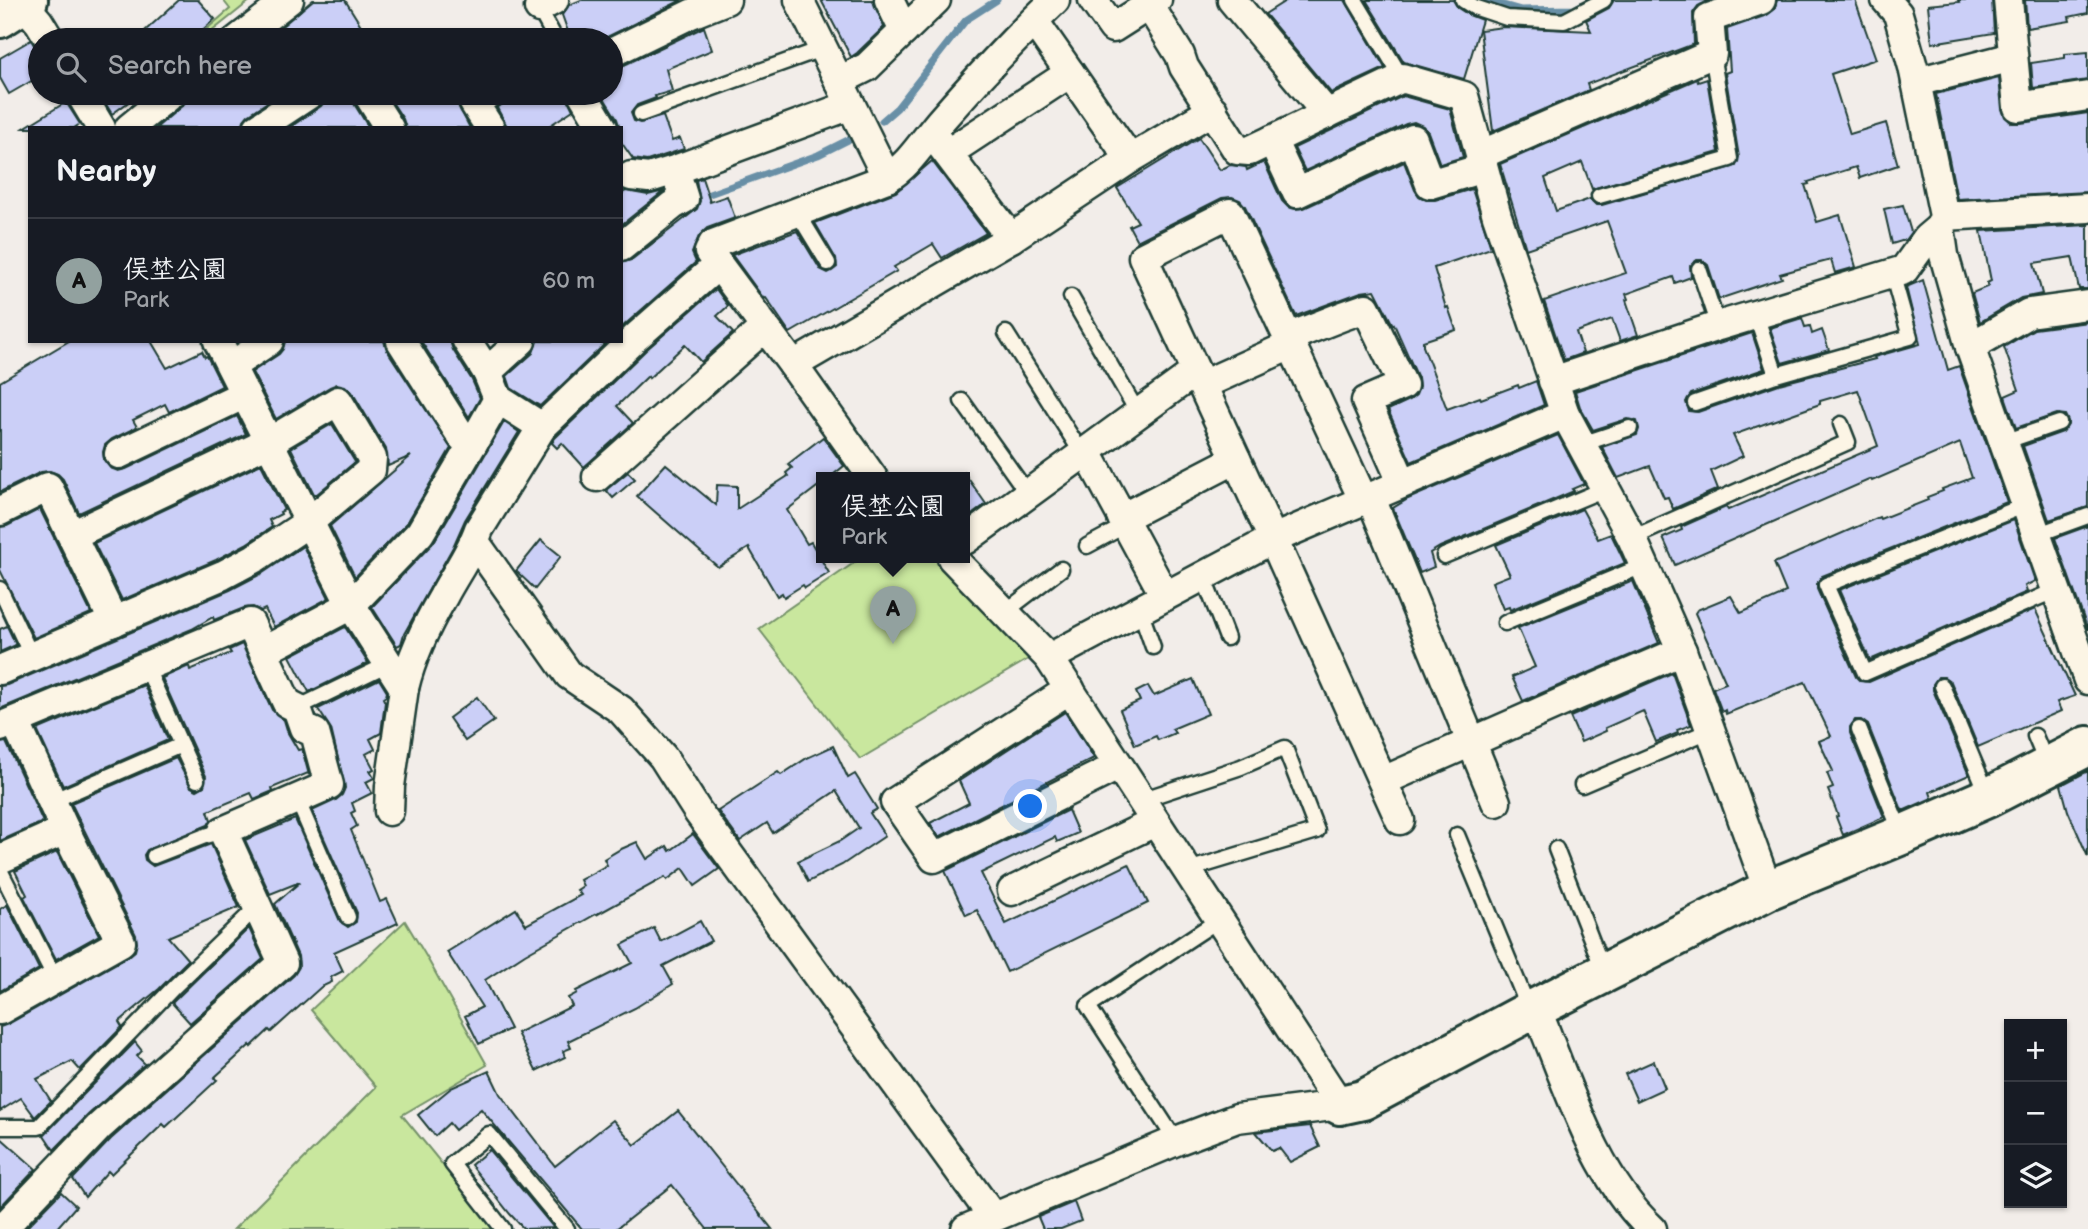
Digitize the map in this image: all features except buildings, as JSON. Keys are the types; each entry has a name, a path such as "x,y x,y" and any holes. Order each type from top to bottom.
{"street":[{"path":"253,28 289,0"},
{"path":"623,47 679,19 726,0"},
{"path":"799,0 887,178"},
{"path":"889,0 904,31"},
{"path":"624,172 649,178 675,170 845,93 867,67 936,0"},
{"path":"939,143 986,68 1055,0"},
{"path":"1093,0 1113,28 1153,2 1184,67 1237,150 1249,151 1402,78 1464,96 1497,216 1565,414 1632,537 1682,651 1768,890"},
{"path":"1232,0 1327,114"},
{"path":"1272,140 1297,193 1413,139 1430,184 1712,54 1709,18 1761,0"},
{"path":"1886,0 1898,14 1916,82 1942,221 1944,255 1970,347 2088,680"},
{"path":"2008,0 2018,107 2088,96"},
{"path":"18,6 43,28"},
{"path":"1034,21 1130,159"},
{"path":"1916,82 2013,57"},
{"path":"869,472 709,252 713,244 887,178 939,143 1070,73"},
{"path":"87,105 100,126"},
{"path":"132,126 158,105"},
{"path":"261,126 293,105"},
{"path":"375,105 388,126"},
{"path":"475,105 489,126"},
{"path":"589,105 602,126"},
{"path":"793,365 1011,239 1130,159 1213,110"},
{"path":"939,143 1011,239"},
{"path":"623,245 684,199 675,170"},
{"path":"1553,381 1718,326 1905,270 1942,221 2088,208"},
{"path":"1401,820 1143,257 1230,213 1289,342 1366,498 1496,802"},
{"path":"389,811 404,688 415,652 479,528 542,427 635,338 718,265"},
{"path":"1970,347 2029,313 2088,305"},
{"path":"970,536 1138,413 1199,379 1366,308 1403,385 1366,401 1402,482"},
{"path":"597,477 764,328"},
{"path":"262,343 225,354 351,605 404,688"},
{"path":"402,343 462,437 473,443"},
{"path":"468,343 498,399 542,427"},
{"path":"486,372 519,343"},
{"path":"119,454 245,394"},
{"path":"264,651 351,605 419,533 498,399"},
{"path":"0,670 223,575 255,558 309,522 371,470 372,458 338,401 269,442 72,535"},
{"path":"1049,658 1273,539 1565,414"},
{"path":"1085,453 1165,596"},
{"path":"1124,522 1236,459"},
{"path":"0,510 48,487 114,622"},
{"path":"474,542 569,675 621,710 663,757 698,812 993,1217"},
{"path":"957,563 1049,658 1340,1105"},
{"path":"0,1010 121,942 52,801 7,724 250,623 287,704 297,708 304,727 315,733 329,785 223,831 284,962 99,1127 2,1229"},
{"path":"1383,781 1682,651"},
{"path":"1070,689 895,802 934,858 1118,766"},
{"path":"966,1229 1237,1118 1363,1100 1533,1009 1768,890 1989,797 2041,752 2088,746"},
{"path":"1012,891 1148,811"},
{"path":"0,859 65,830"},
{"path":"1533,1009 1606,1171 1639,1217 1652,1229"}],"lane":[{"path":"1355,0 1402,78"},
{"path":"1463,0 1474,7 1507,18 1564,21 1604,0"},
{"path":"542,3 551,28"},
{"path":"641,114 824,48"},
{"path":"1599,196 1730,159 1712,54"},
{"path":"797,212 828,263"},
{"path":"1699,269 1718,326"},
{"path":"1695,403 1776,375 1910,337 1892,273"},
{"path":"1071,298 1138,413"},
{"path":"1756,315 1776,375"},
{"path":"1006,333 1085,453"},
{"path":"962,401 1028,494"},
{"path":"2004,442 2059,423"},
{"path":"1632,537 1848,442 1841,424"},
{"path":"1582,444 1630,428"},
{"path":"1444,556 1607,488"},
{"path":"2026,505 1826,585 1865,673 2056,590"},
{"path":"2036,535 2088,516"},
{"path":"1087,546 1124,522"},
{"path":"1505,623 1645,565"},
{"path":"1005,612 1061,569"},
{"path":"1203,576 1227,638"},
{"path":"0,589 32,657"},
{"path":"1140,610 1153,647"},
{"path":"297,708 388,664"},
{"path":"146,666 197,780"},
{"path":"1942,686 1989,797"},
{"path":"1859,729 1902,835"},
{"path":"1582,785 1711,730"},
{"path":"52,801 181,745"},
{"path":"1148,811 1285,748 1317,831 1188,870"},
{"path":"297,799 348,917"},
{"path":"154,856 223,831"},
{"path":"1457,835 1533,1009"},
{"path":"1556,849 1604,973"},
{"path":"0,870 55,978"},
{"path":"0,1127 39,1127 175,986 257,907"},
{"path":"1176,1141 1088,1006 1220,919"},
{"path":"503,1229 452,1164 489,1134 567,1229"}],"green space":[{"path":"223,0 251,0 216,28 208,28 230,9"},
{"path":"854,563 944,563 1030,658 860,759 759,629"},
{"path":"405,921 487,1065 402,1115 495,1229 234,1229 376,1087 311,1010"}],"waterway":[{"path":"882,121 897,108 966,20 997,0"},
{"path":"1486,0 1521,10 1574,9 1581,5"},
{"path":"701,197 818,155 848,140"}],"place":[{"name":"俣埜公園","path":"893,644"}]}
